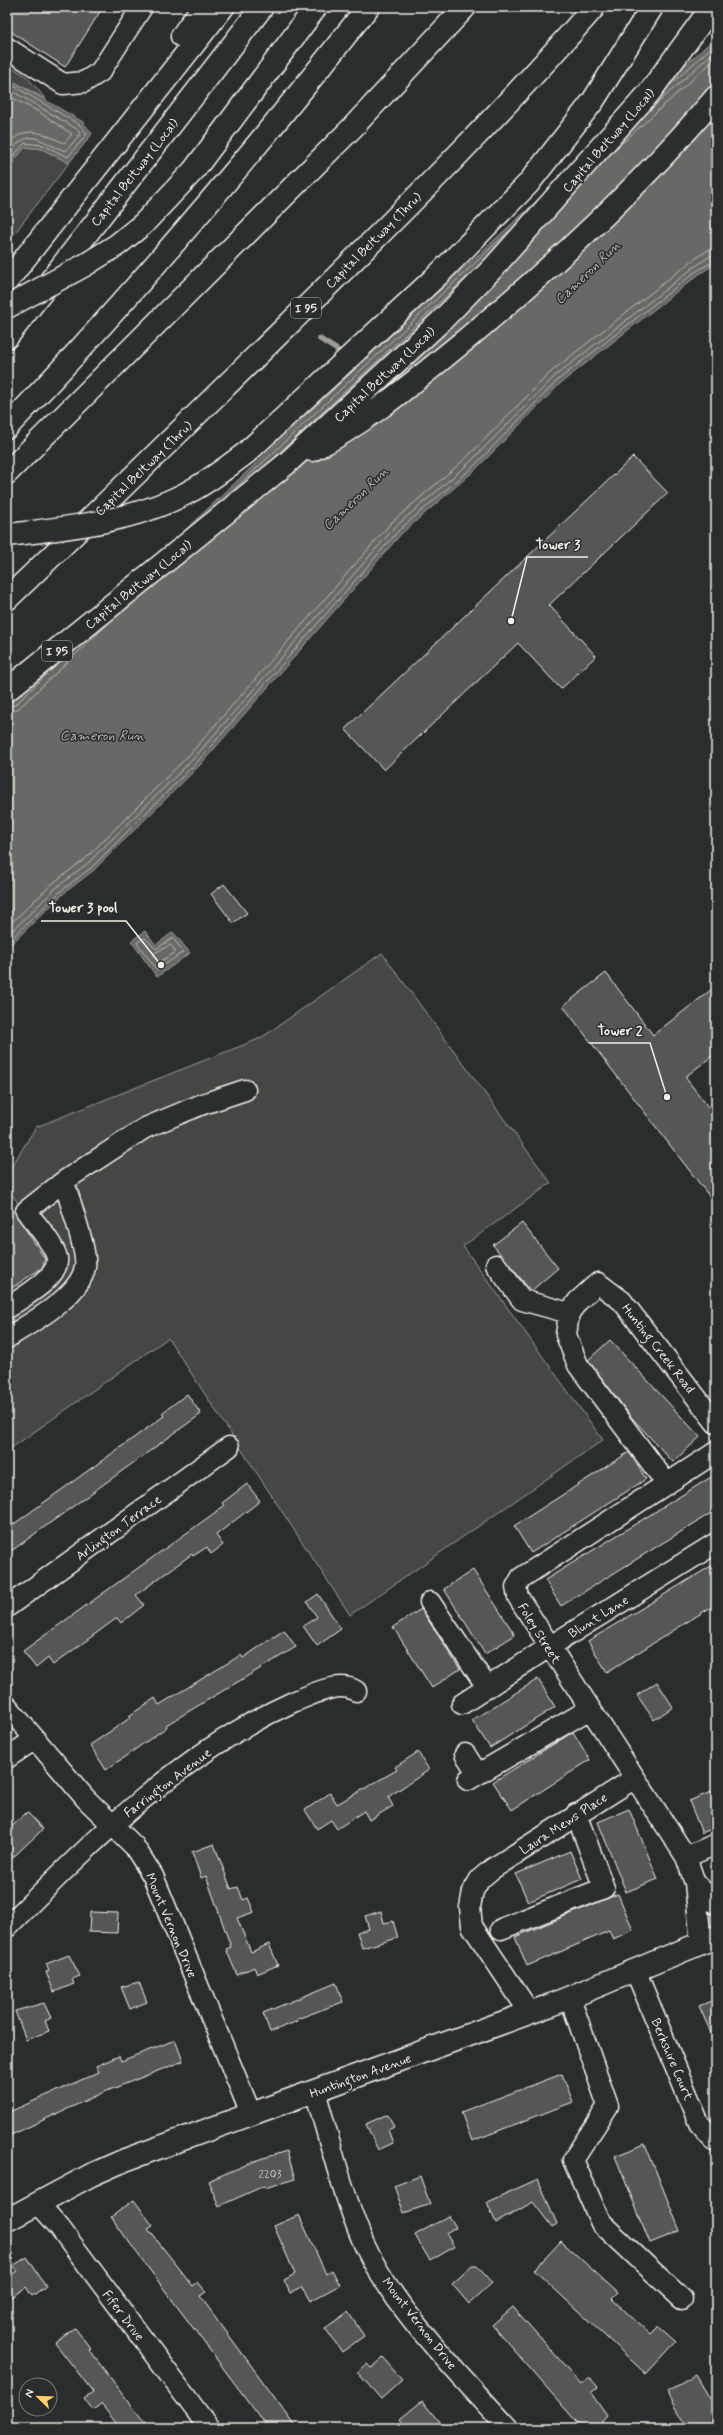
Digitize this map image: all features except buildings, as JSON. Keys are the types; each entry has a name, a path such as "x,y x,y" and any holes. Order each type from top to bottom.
{"main road":[{"path":"132,124 155,73 203,7"},
{"path":"7,281 223,7"},
{"name":"Capital Beltway (Local)","path":"7,337 262,7"},
{"path":"7,307 85,265 117,245 143,224 194,170 316,7"},
{"path":"7,427 111,314 229,180 368,7"},
{"path":"7,473 352,128 465,7"},
{"name":"Capital Beltway (Thru)","path":"7,599 127,484 357,257 489,121 594,7"},
{"path":"7,535 129,516 158,506 191,491 215,476 246,453 438,275 528,184 593,101 652,7"},
{"name":"Capital Beltway (Local)","path":"7,690 286,464 435,327 493,268 649,93 712,7"},
{"path":"286,464 345,433 420,377 527,289 627,195 716,97"},
{"name":"Huntington Avenue","path":"7,2220 91,2175 125,2160 570,1998 636,1972 709,1940"}],"street":[{"path":"7,48 63,84 84,82 100,72 142,7"},
{"path":"7,1308 49,1279 56,1268 57,1258 46,1238 26,1212 64,1181 145,1128 200,1105 245,1090"},
{"path":"7,1338 51,1309 72,1290 82,1276 85,1266 84,1248 64,1181"},
{"path":"496,1264 522,1300 569,1313 566,1335 578,1365 667,1484"},
{"name":"Hunting Creek Road","path":"569,1313 578,1301 598,1283 622,1301 716,1423"},
{"name":"Arlington Terrace","path":"7,1608 229,1447"},
{"name":"Foley Street","path":"709,1940 695,1883 686,1857 549,1647 518,1597 516,1587 521,1578 716,1452"},
{"name":"Blunt Lane","path":"462,1704 549,1647 716,1543"},
{"path":"430,1602 487,1687"},
{"name":"Farrington Avenue","path":"7,1927 145,1795 228,1736 316,1692 335,1688 351,1688 356,1691"},
{"name":"Mount Vernon Drive","path":"7,1706 86,1798 134,1846 153,1876 251,2114"},
{"path":"466,1754 473,1777 590,1709"},
{"path":"7,1758 35,1739"},
{"name":"Laura Mews Place","path":"530,2013 472,1926 470,1907 473,1891 480,1878 492,1869 576,1814 635,1778"},
{"path":"501,1929 604,1888 576,1814"},
{"path":"686,1857 716,1844"},
{"name":"Foley Street","path":"695,1883 716,1904"},
{"name":"Berkshire Court","path":"636,1972 699,2123 716,2142"},
{"path":"570,1998 608,2106 573,2160 601,2223 682,2299"},
{"name":"Mount Vernon Drive","path":"315,2091 348,2202 365,2245 382,2275 432,2342 508,2428"},
{"name":"Fifer Drive","path":"38,2203 60,2228 209,2428"}],"shaded area":[{"path":"7,64 26,76 46,99 7,78"},
{"path":"25,147 42,149 69,163 7,243 7,170"},
{"path":"382,953 551,1183 463,1246 603,1440 350,1615 168,1338 7,1451 7,1271 19,1287 59,1258 7,1188 7,1174 36,1127 261,1038"}],"water":[{"name":"Cameron Run","path":"716,37 716,263 698,275 562,382 475,470 402,533 201,764 94,870 63,894 7,948 7,699 409,318"},
{"path":"7,78 83,122 92,134 69,163 42,149 25,147 7,170"},
{"path":"145,931 156,945 173,932 190,953 157,977 131,941"}],"waterway":[{"path":"320,339 345,355"}],"place":[{"name":"Tower 3","path":"511,621"},
{"name":"Tower 3 pool","path":"161,965"},
{"name":"Tower 2","path":"667,1097"}]}
